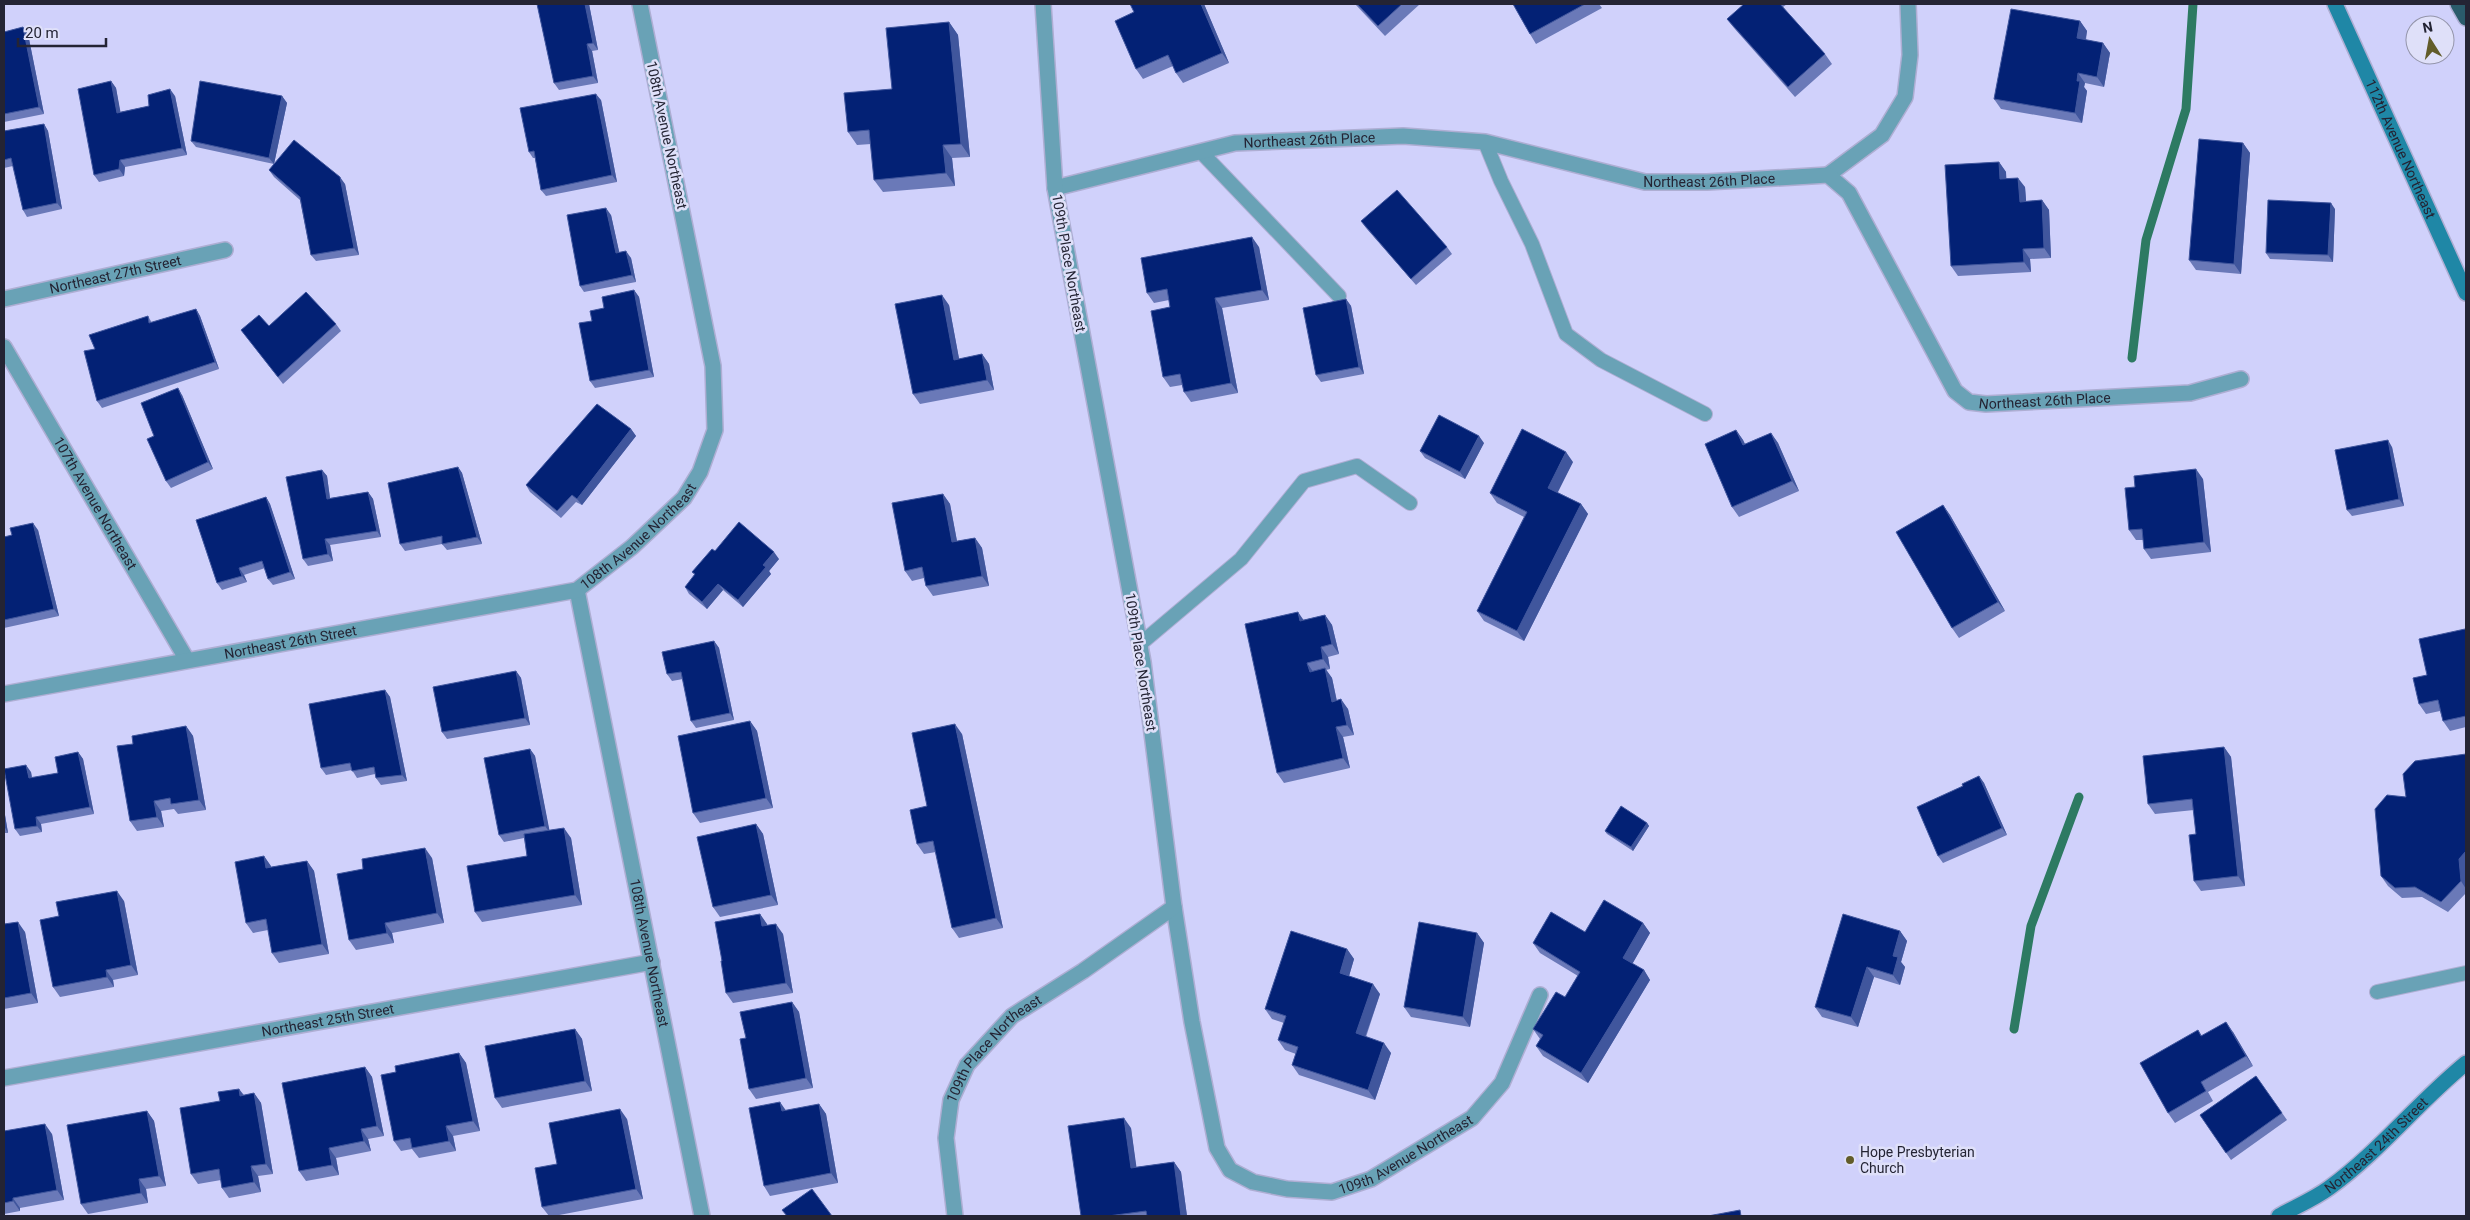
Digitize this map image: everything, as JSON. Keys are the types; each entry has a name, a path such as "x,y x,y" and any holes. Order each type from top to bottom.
{"highway":[{"path":"2458,4 2466,18"}],"main road":[{"name":"112th Avenue Northeast","path":"2335,4 2466,293"},
{"name":"Northeast 24th Street","path":"2279,1216 2329,1189 2387,1138 2466,1063"}],"street":[{"name":"108th Avenue Northeast","path":"640,4 713,366 714,430 700,472 684,498 632,547 577,590 702,1216"},
{"name":"109th Place Northeast","path":"955,1216 946,1138 951,1100 967,1065 1012,1016 1174,908 1140,645 1056,188 1043,4"},
{"path":"1828,175 1882,135 1905,97 1910,55 1908,4"},
{"name":"Northeast 26th Place","path":"1056,188 1235,143 1403,136 1485,142 1646,182 1707,182 1828,175 1849,193 1955,391 1969,402 1986,404 2190,393 2241,378"},
{"name":"Northeast 27th Street","path":"4,299 225,250"},
{"name":"107th Avenue Northeast","path":"4,347 186,660"},
{"name":"Northeast 26th Street","path":"4,694 577,590"},
{"name":"109th Avenue Northeast","path":"1174,908 1192,1022 1217,1148 1230,1170 1253,1182 1287,1189 1332,1192 1371,1179 1472,1118 1502,1083 1540,995"},
{"name":"Northeast 25th Street","path":"4,1078 652,962"}],"lane":[{"path":"1485,142 1501,181 1532,244 1566,334 1601,360 1705,414"},
{"path":"1201,152 1339,296"},
{"path":"1140,645 1241,560 1304,481 1357,466 1410,503"},
{"path":"2377,992 2466,973"}],"building":[{"path":"537,4 585,4 593,43 587,44 593,76 554,83"},
{"path":"1130,4 1201,4 1222,53 1176,73 1168,55 1136,69 1115,21 1134,12"},
{"path":"1357,4 1402,4 1378,26"},
{"path":"1513,4 1585,4 1530,34"},
{"path":"1744,4 1780,4 1825,54 1788,87 1727,19"},
{"path":"2011,9 2080,21 2077,38 2103,43 2097,77 2078,73 2077,81 2080,81 2075,113 1994,99"},
{"path":"949,22 961,144 943,145 946,173 874,180 869,130 848,132 844,93 892,89 886,28"},
{"path":"23,27 39,107 4,114 4,32"},
{"path":"111,81 117,113 149,106 148,95 170,89 182,148 120,160 119,169 94,175 78,89"},
{"path":"200,81 282,96 269,158 191,141"},
{"path":"596,94 612,175 541,190 534,151 529,152 520,108"},
{"path":"44,124 57,203 23,210 11,158 4,160 4,131"},
{"path":"2199,139 2243,143 2234,264 2189,260"},
{"path":"294,140 340,177 354,248 311,255 300,197 269,170"},
{"path":"1999,162 2000,179 2018,178 2020,202 2042,200 2044,248 2023,249 2024,262 1951,266 1945,165"},
{"path":"1397,190 1447,247 1411,279 1361,221"},
{"path":"2268,200 2331,203 2328,255 2266,253"},
{"path":"606,208 616,253 626,251 632,275 580,286 567,215"},
{"path":"1252,237 1262,290 1215,298 1231,383 1184,392 1180,374 1163,377 1151,311 1170,307 1167,289 1147,293 1141,258"},
{"path":"634,290 649,370 590,381 579,323 592,321 590,311 604,308 602,297"},
{"path":"306,292 336,324 278,377 241,330 259,315 269,326"},
{"path":"942,295 954,360 982,354 987,380 913,394 895,304"},
{"path":"1346,299 1359,367 1316,375 1303,308"},
{"path":"196,309 215,362 97,401 84,351 95,349 89,335 148,316 149,323"},
{"path":"178,388 208,462 166,481 147,439 154,436 141,403"},
{"path":"597,404 631,429 577,499 572,495 557,511 526,485"},
{"path":"1439,415 1479,436 1460,472 1420,451"},
{"path":"1522,429 1566,452 1548,488 1581,504 1517,631 1477,611 1527,512 1490,493"},
{"path":"1736,430 1743,445 1771,433 1792,481 1732,507 1705,444"},
{"path":"2388,440 2399,499 2347,510 2335,450"},
{"path":"458,467 477,537 442,544 442,536 400,544 388,483"},
{"path":"2196,469 2204,542 2144,549 2142,529 2129,530 2125,488 2135,487 2134,476"},
{"path":"322,470 327,499 368,492 377,531 325,539 328,554 303,559 286,477"},
{"path":"943,494 952,542 975,538 982,576 926,586 922,567 905,571 892,503"},
{"path":"266,497 290,572 268,579 262,561 239,568 242,576 217,583 196,520"},
{"path":"1943,505 1998,602 1952,628 1896,532"},
{"path":"739,522 774,552 763,565 766,567 738,600 718,584 702,602 685,587 695,574 692,572 712,549 715,551"},
{"path":"33,523 54,609 4,620 4,537 12,535 10,528"},
{"path":"1298,612 1300,621 1325,615 1332,644 1321,647 1323,659 1307,663 1310,672 1325,668 1332,702 1341,699 1347,725 1336,727 1343,758 1277,773 1245,624"},
{"path":"2465,629 2466,716 2443,721 2438,700 2419,704 2413,678 2427,675 2419,639"},
{"path":"714,641 730,713 691,721 681,672 667,674 662,652"},
{"path":"516,671 525,718 442,732 433,687"},
{"path":"385,690 402,775 376,778 374,767 352,771 350,763 321,768 309,704"},
{"path":"750,721 766,798 693,813 678,736"},
{"path":"955,724 996,918 952,928 933,841 917,844 910,810 927,806 912,733"},
{"path":"186,726 199,800 171,804 170,798 154,801 157,817 130,821 117,746 133,744 132,736"},
{"path":"2224,747 2238,876 2194,881 2189,835 2196,834 2192,799 2148,804 2143,756"},
{"path":"530,749 545,826 499,835 484,758"},
{"path":"78,752 90,807 36,817 37,826 15,829 4,769 26,765 29,778 58,773 55,757"},
{"path":"2466,754 2466,851 2459,859 2461,881 2441,902 2415,887 2395,888 2381,876 2375,809 2387,795 2406,797 2403,774 2415,761"},
{"path":"1979,776 2002,828 1938,856 1917,807 1963,786 1962,784"},
{"path":"1621,806 1647,823 1631,847 1605,831"},
{"path":"756,824 771,895 713,907 697,837"},
{"path":"564,828 575,895 475,912 467,866 527,856 524,834"},
{"path":"425,848 437,913 385,923 387,933 349,940 337,874 363,869 362,859"},
{"path":"264,856 266,868 307,861 322,944 272,953 266,919 246,923 235,862"},
{"path":"117,891 131,965 106,970 107,977 53,987 40,920 59,916 56,902"},
{"path":"1604,900 1643,923 1623,958 1644,970 1581,1073 1536,1046 1543,1035 1533,1029 1556,992 1565,997 1580,972 1533,943 1551,912 1585,932"},
{"path":"760,914 762,926 776,924 786,983 726,993 715,922"},
{"path":"1843,914 1900,931 1893,956 1898,957 1893,975 1867,967 1851,1017 1815,1007"},
{"path":"18,922 31,993 4,998 4,924"},
{"path":"1419,922 1477,933 1463,1017 1404,1007"},
{"path":"1291,931 1347,949 1340,973 1373,984 1356,1033 1384,1043 1368,1090 1292,1065 1298,1047 1278,1040 1286,1016 1265,1009"},
{"path":"792,1002 806,1078 749,1089 740,1039 746,1038 740,1012"},
{"path":"2226,1022 2246,1056 2201,1082 2206,1091 2168,1113 2140,1063 2198,1030 2201,1036"},
{"path":"575,1029 585,1081 495,1098 485,1046"},
{"path":"459,1053 473,1121 446,1126 449,1141 412,1148 410,1138 394,1141 381,1075 396,1072 395,1066"},
{"path":"365,1067 377,1126 361,1129 364,1141 329,1148 332,1165 299,1171 282,1083"},
{"path":"2256,1076 2282,1113 2226,1153 2200,1115"},
{"path":"239,1089 240,1096 254,1093 266,1164 251,1166 254,1182 222,1188 219,1169 191,1174 180,1108 220,1101 218,1092"},
{"path":"780,1102 782,1111 819,1104 831,1173 764,1186 749,1108"},
{"path":"620,1109 636,1189 542,1207 535,1168 557,1164 549,1123"},
{"path":"147,1111 159,1176 139,1179 141,1193 81,1204 67,1125"},
{"path":"1124,1118 1131,1168 1174,1162 1181,1216 1147,1216 1146,1211 1108,1216 1081,1216 1068,1126"},
{"path":"45,1124 57,1190 13,1198 13,1201 4,1203 4,1131"},
{"path":"812,1189 832,1216 787,1216 782,1210"},
{"path":"1740,1210 1741,1216 1708,1216"}],"waterway":[{"path":"2132,358 2146,240 2186,109 2193,4"},
{"path":"2014,1029 2031,926 2079,797"}],"place":[{"name":"Hope Presbyterian Church","path":"1850,1160"}]}
